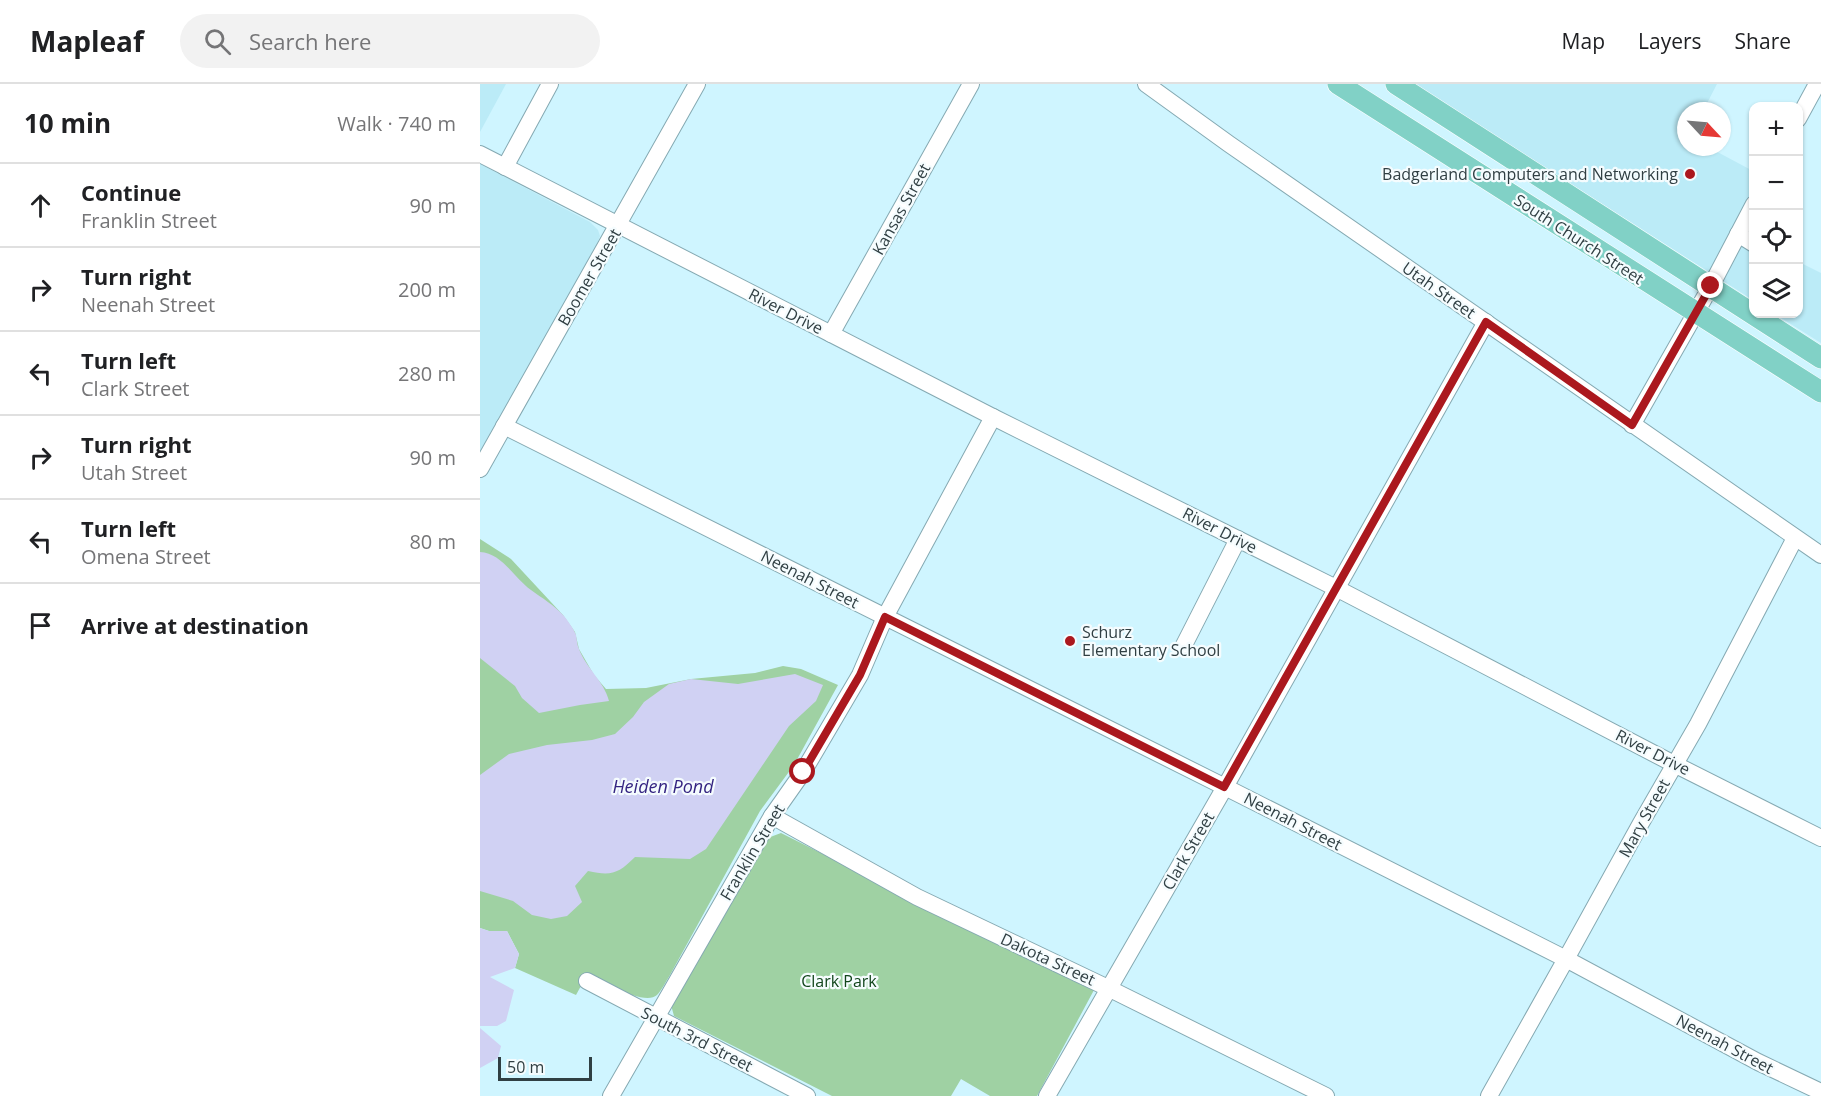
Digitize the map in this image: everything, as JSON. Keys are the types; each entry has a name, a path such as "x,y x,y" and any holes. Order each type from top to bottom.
{"main road":[{"name":"South Church Street","path":"1338,84 1821,392"},
{"name":"South Church Street","path":"1396,84 1821,358"}],"street":[{"path":"506,167 550,84"},
{"name":"Boomer Street","path":"480,469 697,84"},
{"name":"Kansas Street","path":"831,334 971,84"},
{"name":"Utah Street","path":"1146,84 1821,555"},
{"path":"1803,110 1817,84"},
{"name":"River Drive","path":"480,154 993,417 1336,588 1821,838"},
{"path":"1632,425 1711,286 1751,210"},
{"path":"1738,234 1749,241"},
{"name":"Clark Street","path":"1047,1096 1486,322"},
{"name":"Franklin Street","path":"611,1096 772,816 803,772 860,675 885,617 993,417"},
{"name":"Neenah Street","path":"504,426 1224,787 1566,960 1758,1062 1821,1092"},
{"name":"Mary Street","path":"1489,1096 1698,724 1795,538"},
{"path":"1184,645 1238,539"},
{"name":"Dakota Street","path":"772,816 917,897 1326,1096"},
{"name":"South 3rd Street","path":"587,981 807,1096"}],"shaded area":[{"path":"480,84 506,84 480,132"},
{"path":"1414,84 1717,84 1708,102 1677,102 1677,156 1725,156 1749,169 1749,200 1734,228 1749,236 1749,297"},
{"path":"480,164 590,222 598,230 600,236 594,251 480,452"},
{"path":"1803,264 1821,273 1821,343 1781,318 1803,318"}],"green space":[{"path":"480,539 511,559 563,615 575,632 579,649 594,675 606,689 646,688 691,679 755,673 783,666 801,669 838,685 794,765 760,811 664,985 657,995 651,998 633,995 588,973 576,995 515,968 519,954 507,931 489,931 480,928"},
{"name":"Clark Park","path":"781,833 1094,990 1037,1096 990,1096 961,1079 951,1096 832,1096 674,1016 671,1005 765,839"}],"water":[{"path":"480,552 488,553 501,561 525,585 564,616 575,633 582,656 603,687 609,701 539,713 522,698 515,686 480,658"},
{"name":"Heiden Pond","path":"795,674 823,685 816,701 789,726 706,849 690,859 635,857 614,872 588,871 575,886 582,902 567,916 551,919 532,915 513,901 480,891 480,775 509,754 615,734 633,717 644,702 669,684 691,679 738,684"},
{"path":"480,928 489,931 507,931 519,954 515,968 490,977 514,990 506,1021 497,1026 480,1026"},
{"path":"480,1028 501,1046 498,1058 480,1068"}],"place":[{"name":"Badgerland Computers and Networking","path":"1690,174"},
{"name":"Schurz Elementary School","path":"1070,641"}],"route":[{"path":"803,772 860,675 885,617 1224,787 1486,322 1632,425 1711,286"}]}
